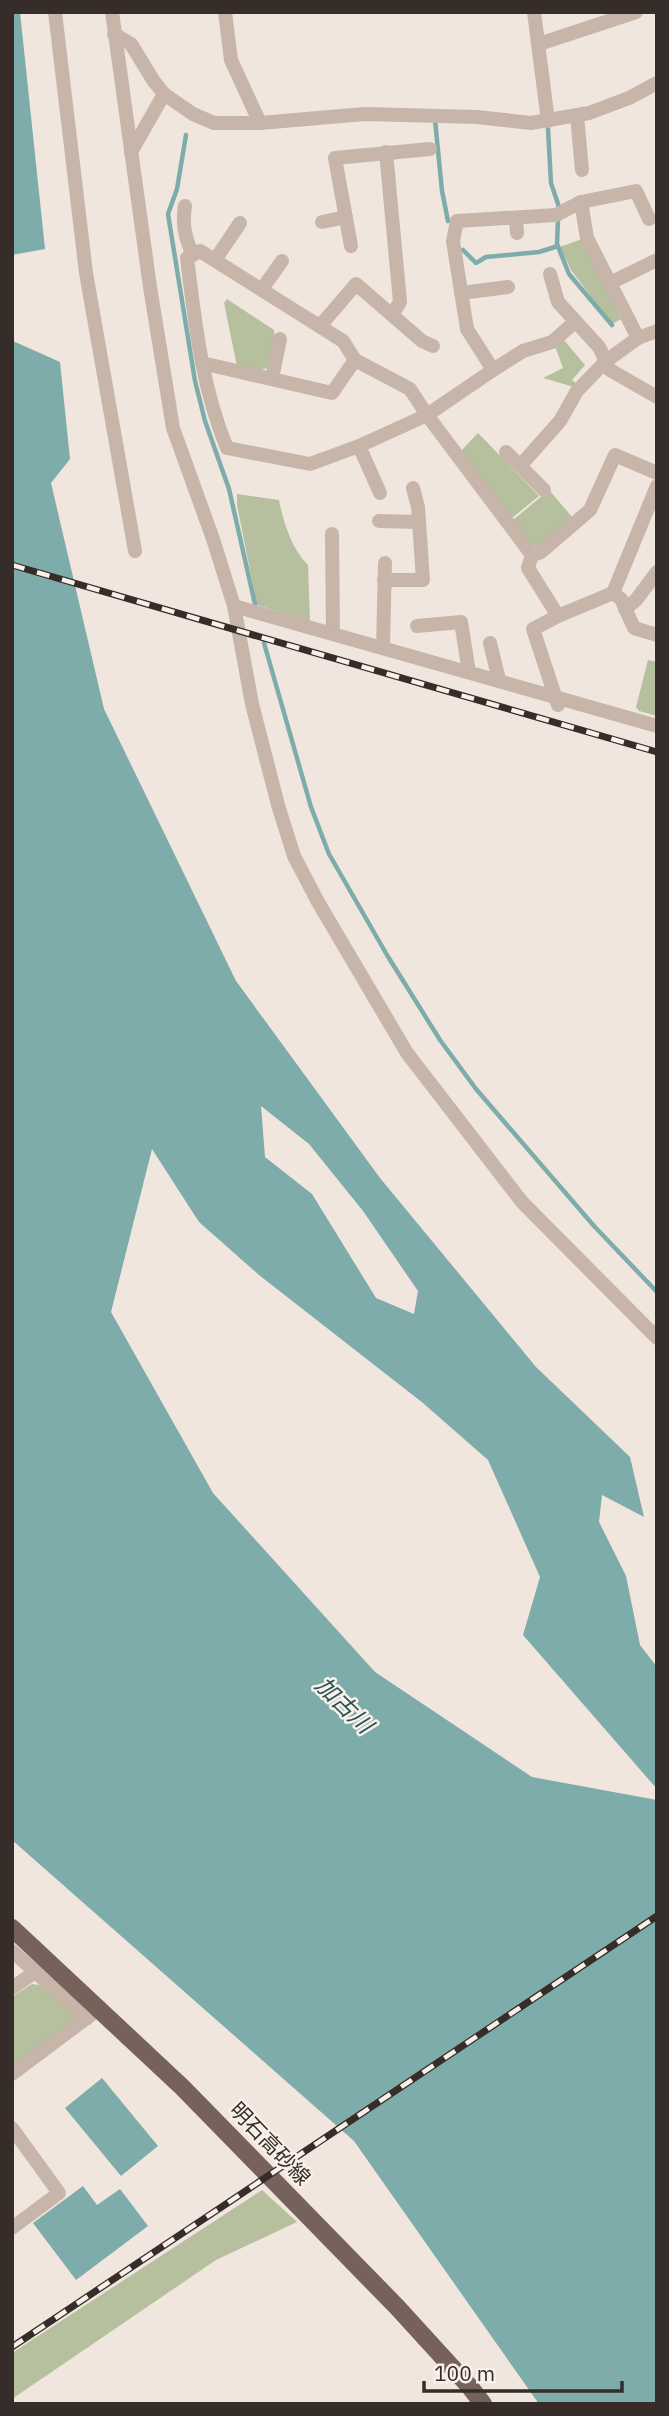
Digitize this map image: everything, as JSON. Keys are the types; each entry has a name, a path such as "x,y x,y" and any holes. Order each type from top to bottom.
{"main road":[{"name":"明石高砂線","path":"12,1928 93,2013 182,2087 397,2308 483,2404"}],"street":[{"path":"55,12 86,273 135,551"},
{"path":"112,12 173,428 234,606 252,704 278,805 295,856 318,902 407,1053 522,1202 657,1338"},
{"path":"225,12 231,60 260,122"},
{"path":"534,12 548,121"},
{"path":"539,44 636,12"},
{"path":"114,34 131,44 164,94 194,114 214,123 365,114 477,117 531,123 577,116 629,98 657,83"},
{"path":"131,152 164,94"},
{"path":"577,116 582,170"},
{"path":"351,246 335,158 430,149"},
{"path":"386,152 400,302 392,316"},
{"path":"494,370 467,329 453,241 457,221 556,215 581,202 634,185 649,219"},
{"path":"581,202 587,238 638,338"},
{"path":"185,205 183,219 186,239 193,254"},
{"path":"322,222 346,217"},
{"path":"516,218 517,233"},
{"path":"215,260 240,223"},
{"path":"532,555 427,415 410,389 355,360 343,341 200,251 187,258 202,363 216,422 227,449 310,464 359,446 427,415 523,351 552,342 575,322"},
{"path":"610,283 657,260"},
{"path":"262,289 282,261"},
{"path":"550,274 558,302 599,347 610,370 657,397"},
{"path":"320,326 356,284 424,346"},
{"path":"461,293 508,287"},
{"path":"520,466 560,421 577,391 606,361 638,338 657,331"},
{"path":"272,378 280,339"},
{"path":"202,363 332,393 355,360"},
{"path":"359,446 380,493"},
{"path":"506,452 544,490"},
{"path":"532,555 541,552 590,510 615,455 657,473"},
{"path":"557,701 533,629 613,593 657,486"},
{"path":"384,580 423,580 418,507 413,488"},
{"path":"379,521 419,522"},
{"path":"332,534 333,633"},
{"path":"532,555 528,568 558,616"},
{"path":"383,648 385,563"},
{"path":"625,609 636,600 657,572"},
{"path":"613,593 621,599 634,628 655,639"},
{"path":"234,606 499,680 557,701 657,726"},
{"path":"417,626 461,622 470,672"},
{"path":"489,643 499,680"},
{"path":"12,1951 35,1972 93,2013 12,2074"},
{"path":"12,1988 35,1972"},
{"path":"12,2128 59,2193 12,2228"}],"green space":[{"path":"582,239 621,319 612,324 571,270 560,247"},
{"path":"227,299 274,330 269,367 259,371 237,366 224,303"},
{"path":"563,339 585,365 572,380 577,384 574,387 543,378 563,368 555,346"},
{"path":"478,433 539,496 512,518 460,452"},
{"path":"549,490 573,518 539,547 531,545 513,520"},
{"path":"237,494 279,500 293,543 308,565 310,621 257,605"},
{"path":"648,660 657,662 657,716 639,711 636,707"},
{"path":"32,1984 40,1985 78,2015 78,2021 12,2068 12,1997"},
{"path":"262,2190 297,2222 216,2260 12,2399 12,2353"}],"water":[{"path":"12,12 20,12 45,249 12,255"},
{"name":"加古川","path":"12,338 13,341 60,362 70,459 51,483 104,709 236,981 380,1178 536,1367 630,1457 644,1517 602,1495 599,1522 626,1576 640,1645 657,1667 657,1789 523,1635 540,1577 488,1460 423,1403 259,1275 199,1222 152,1149 111,1312 213,1493 375,1672 532,1777 657,1800 657,2404 539,2404 354,2141 12,1840","holes":["261,1106 309,1144 363,1211 418,1291 414,1314 376,1298 312,1194 265,1157"]},
{"path":"102,2078 158,2146 121,2176 65,2108"},
{"path":"83,2186 97,2205 120,2189 148,2226 76,2280 33,2223"}],"waterway":[{"path":"435,120 442,191 448,221"},
{"path":"548,129 551,183 559,207"},
{"path":"186,135 177,189 168,214 195,381 205,421 229,489 255,604"},
{"path":"558,220 557,244 569,274 612,325"},
{"path":"463,250 476,263 486,257 539,252 558,246"},
{"path":"264,643 311,807 329,854 387,955 440,1040 476,1089 594,1226 657,1292"}],"railway":[{"path":"12,565 657,752"},
{"path":"12,2347 657,1916"}]}
